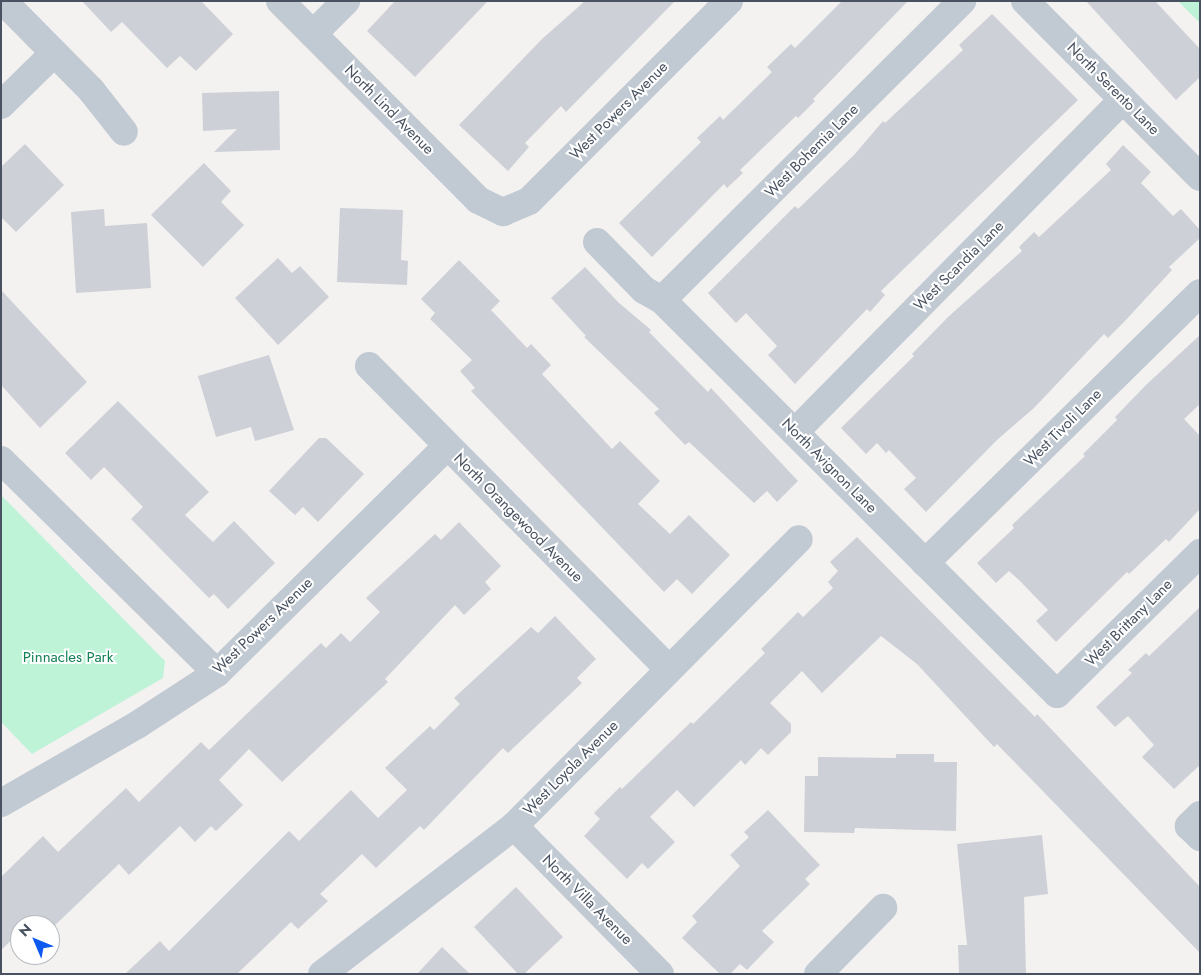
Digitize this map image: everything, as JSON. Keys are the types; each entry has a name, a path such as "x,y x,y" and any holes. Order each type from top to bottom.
{"street":[{"path":"2,1 107,108 124,132"},
{"name":"North Lind Avenue","path":"280,1 478,200 502,212"},
{"path":"313,34 346,1"},
{"name":"West Powers Avenue","path":"502,212 529,201 729,1"},
{"name":"West Bohemia Lane","path":"662,300 962,1"},
{"name":"North Serento Lane","path":"1025,1 1123,100 1196,166"},
{"path":"1,105 53,54"},
{"name":"West Scandia Lane","path":"795,432 1123,100"},
{"name":"North Avignon Lane","path":"597,242 644,290 662,300 1057,694"},
{"name":"West Tivoli Lane","path":"925,563 1200,293"},
{"name":"North Orangewood Avenue","path":"369,366 669,669"},
{"name":"West Powers Avenue","path":"1,803 137,725 217,672 447,446"},
{"path":"1,460 217,672"},
{"name":"West Loyola Avenue","path":"322,974 514,826 799,540"},
{"name":"West Brittany Lane","path":"1057,694 1200,552"},
{"name":"North Villa Avenue","path":"514,826 660,974"},
{"path":"818,974 883,908"}],"green space":[{"path":"1178,1 1200,1 1200,23"},
{"name":"Pinnacles Park","path":"1,495 165,661 163,678 32,754 1,722"}],"building":[{"path":"82,1 201,1 233,34 196,71 180,56 167,68 122,22 111,32"},
{"path":"395,1 488,1 415,77 367,31"},
{"path":"585,1 675,1 566,112 561,106 525,143 529,147 508,171 459,125 542,39"},
{"path":"842,1 908,1 813,99 815,101 798,118 796,116 740,170 743,173 727,188 724,184 652,257 619,223 701,142 697,138 720,116 723,120 772,72 767,67 791,44 795,48"},
{"path":"1086,1 1155,1 1200,49 1200,77 1176,100"},
{"path":"992,14 1078,100 881,291 885,295 870,312 867,309 795,384 768,355 777,346 746,313 736,323 708,293 795,206 798,209 854,155 883,121 885,123 963,50 959,45"},
{"path":"279,91 280,150 214,152 237,129 203,131 202,93"},
{"path":"25,144 64,185 16,232 1,217 1,167"},
{"path":"1123,145 1151,172 1141,183 1173,216 1181,209 1200,230 1200,238 1169,267 1172,270 1108,338 1104,334 1034,408 997,440 926,512 904,489 916,478 889,450 886,453 877,443 866,454 841,428 914,356 912,354 948,317 1022,251 1019,247 1034,232 1039,237 1111,170 1106,164"},
{"path":"204,163 231,191 221,202 244,225 203,267 151,215"},
{"path":"340,208 403,210 401,260 408,261 407,285 337,282"},
{"path":"104,209 105,226 147,223 151,288 76,293 71,212"},
{"path":"278,258 292,273 300,266 329,297 278,345 235,298"},
{"path":"459,260 500,301 491,310 527,348 531,344 551,365 542,374 612,449 620,441 660,481 638,504 670,534 689,515 730,555 692,594 677,579 664,592 471,391 475,388 460,371 472,360 430,319 435,313 421,299"},
{"path":"585,267 618,302 651,330 649,332 708,392 711,388 798,481 777,502 767,491 754,503 689,442 685,445 654,413 659,409 584,337 586,336 551,298"},
{"path":"1,290 87,382 40,428 1,385"},
{"path":"1200,335 1200,404 1184,419 1200,436 1200,509 1169,542 1166,539 1129,574 1127,572 1056,642 1036,621 1048,610 1020,581 1009,571 996,583 977,563 1014,528 1012,525 1085,456 1083,454 1117,420 1115,417 1146,385"},
{"path":"269,355 294,430 255,441 251,427 216,437 198,376"},
{"path":"118,401 209,492 185,515 213,542 234,521 275,563 228,609 214,594 209,598 131,519 143,507 104,467 91,480 65,453"},
{"path":"319,438 326,438 364,474 318,522 303,507 295,515 269,491"},
{"path":"459,522 501,566 485,582 491,589 464,615 455,605 385,679 388,682 282,782 249,749 219,780 243,805 216,831 211,826 195,842 180,826 129,875 119,864 60,920 60,915 10,915 10,941 1,950 1,877 43,836 58,852 126,788 139,802 201,742 209,750 321,643 326,648 341,633 350,642 380,612 366,598 435,534 441,540"},
{"path":"857,537 1035,717 1037,714 1200,887 1200,953 997,744 994,747 917,664 881,636 822,693 802,671 770,703 791,724 791,732 768,755 761,748 745,765 741,760 694,807 677,790 650,817 675,842 648,869 642,863 627,879 584,836 600,819 594,813 620,787 622,789 691,722 693,724 765,653 761,649 798,612 803,617 833,588 828,582 838,571 830,562"},
{"path":"1200,607 1200,765 1174,789 1142,757 1154,745 1128,716 1115,727 1096,707 1132,673 1128,670 1146,653 1149,656"},
{"path":"555,616 596,659 577,678 582,683 508,753 503,748 424,830 420,826 376,868 362,854 320,894 328,901 298,929 291,922 237,974 125,974 160,941 169,951 289,831 299,841 351,790 378,818 407,790 385,768 430,726 434,730 460,704 454,698 531,627 538,633"},
{"path":"896,754 934,754 934,762 957,762 956,831 855,828 854,833 804,832 805,776 818,776 818,757 896,758"},
{"path":"768,810 820,865 805,879 810,884 762,931 774,942 747,970 740,964 730,974 720,974 682,938 697,922 692,916 740,866 730,855 749,837 744,832"},
{"path":"1042,835 1048,894 1024,897 1026,974 959,974 958,945 967,945 957,844"},
{"path":"516,887 563,937 524,974 518,974 474,927"},
{"path":"442,947 470,974 417,974"}]}
